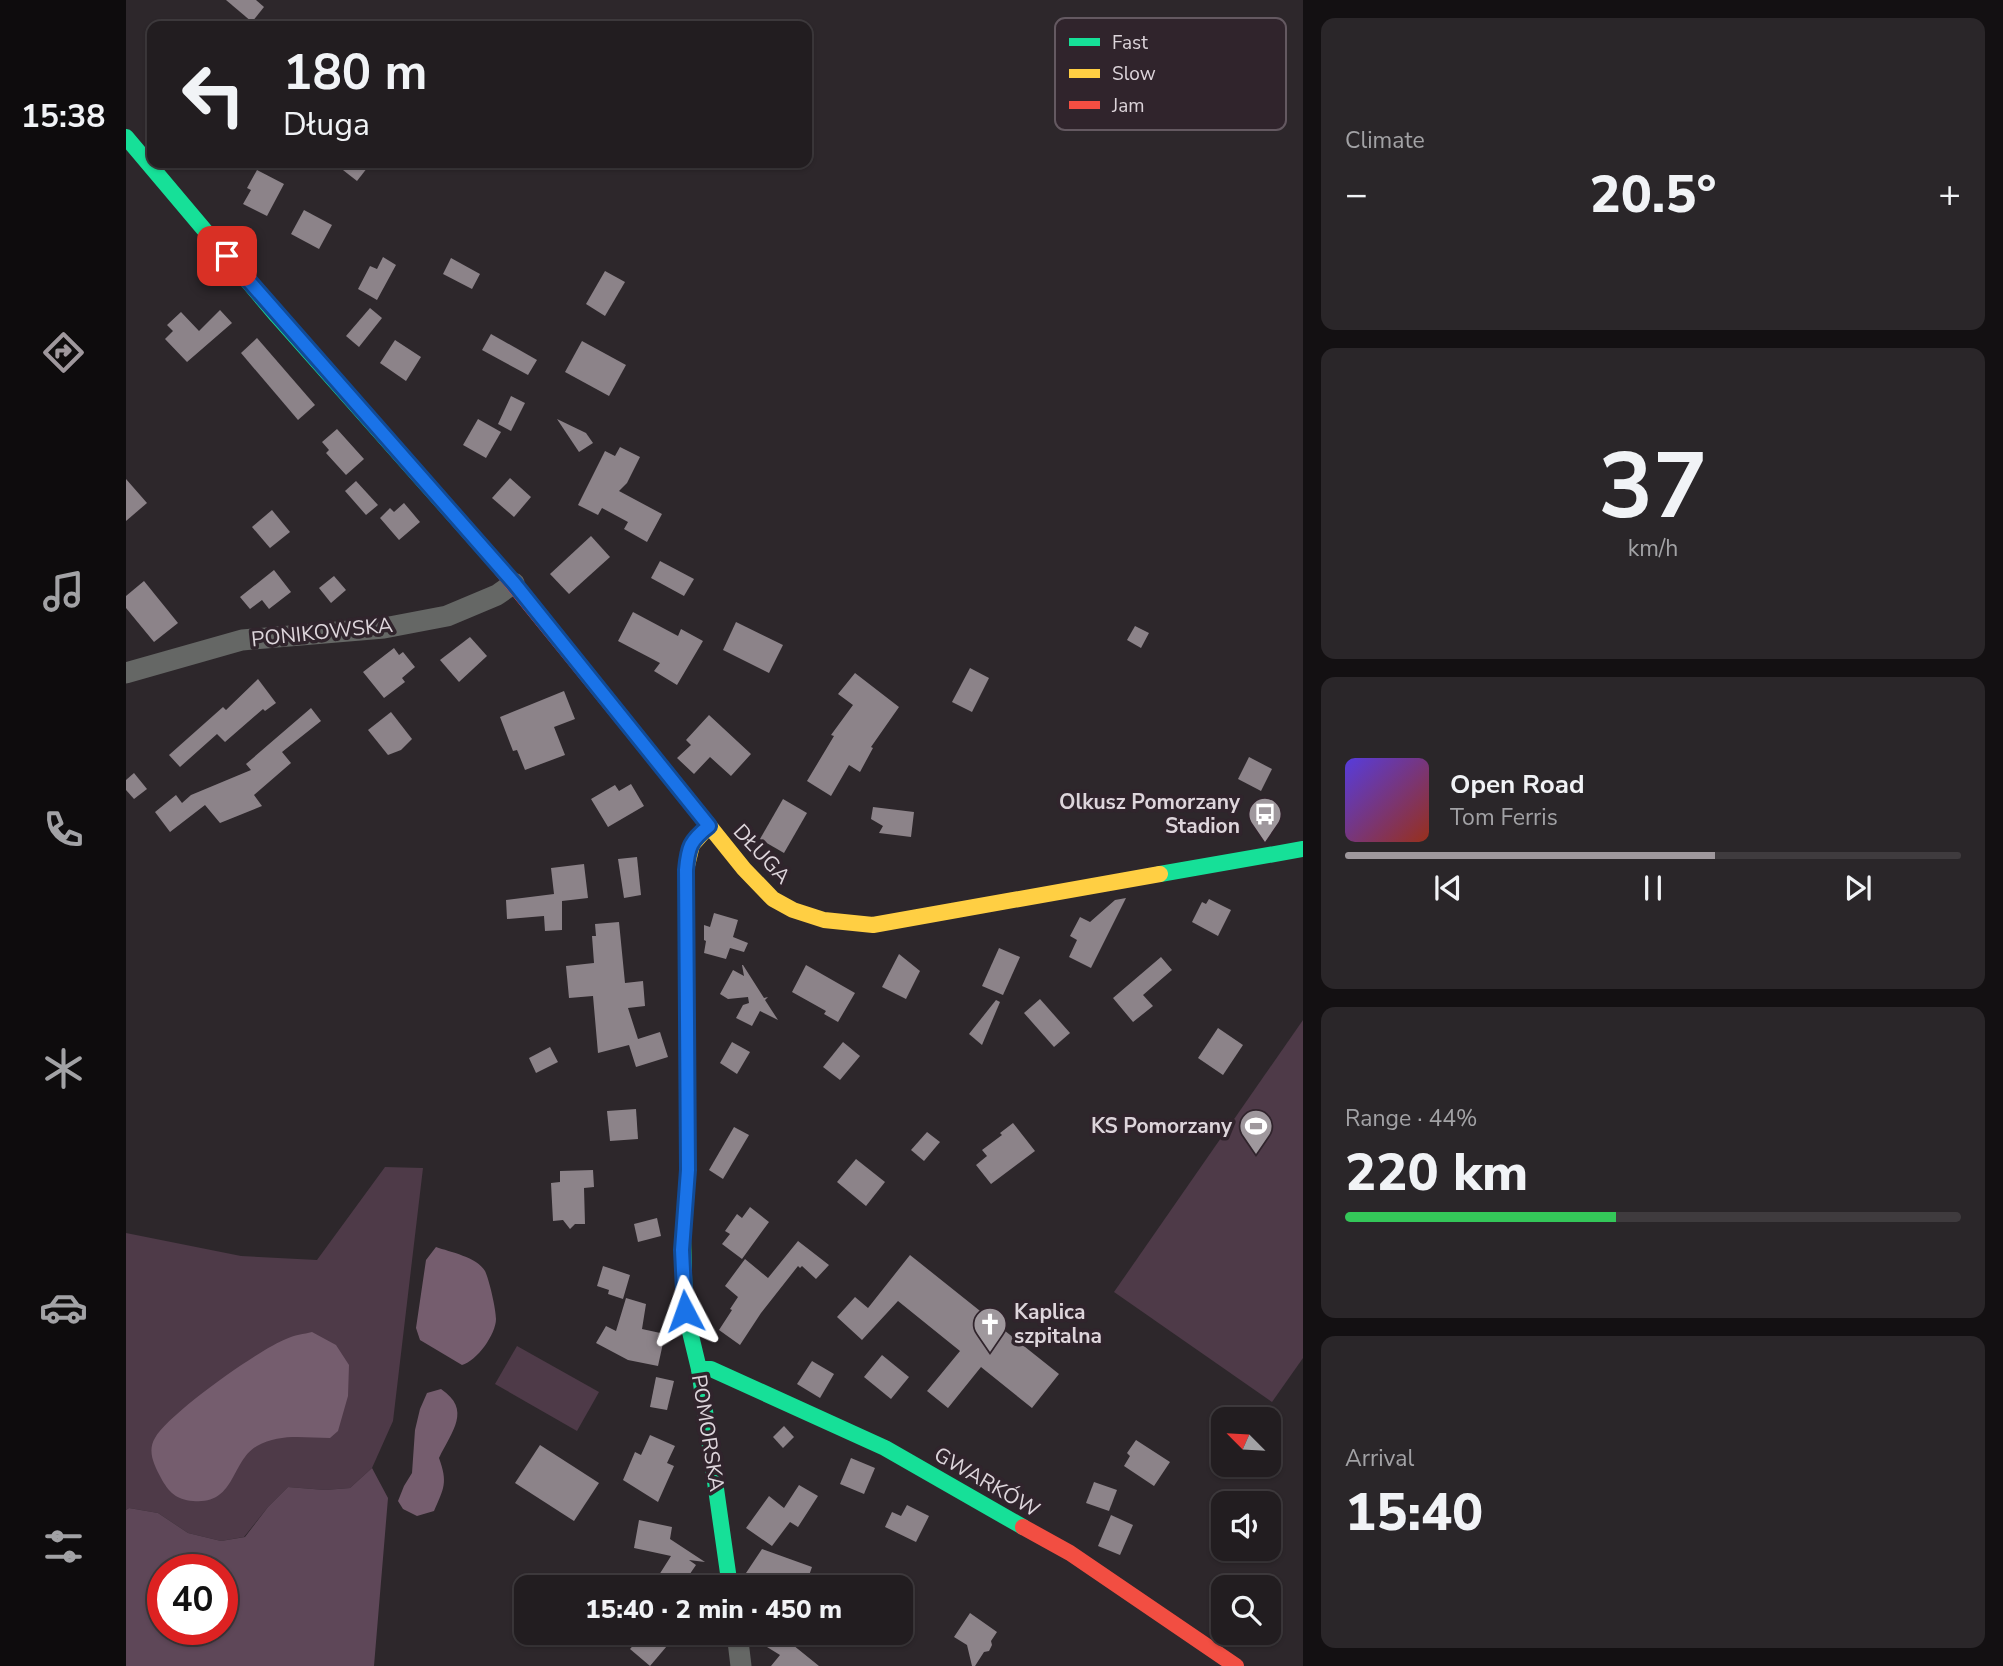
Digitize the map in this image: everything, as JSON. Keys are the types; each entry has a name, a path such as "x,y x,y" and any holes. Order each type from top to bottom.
{"street":[{"name":"DŁUGA","path":"126,136 147,161"},
{"name":"DŁUGA","path":"153,168 277,316 514,583 709,826 773,900 824,920 873,925 1303,849"},
{"name":"PONIKOWSKA","path":"126,673 242,640 384,628 447,616 497,595 514,583"},
{"name":"POMORSKA","path":"709,826 694,838 687,850 688,1170 682,1250 685,1311 699,1368 728,1575"},
{"name":"GWARKÓW","path":"699,1368 711,1368 885,1448 1070,1553 1236,1666"},
{"path":"738,1645 741,1666"}],"shaded area":[{"name":"KS Pomorzany","path":"1303,1020 1303,1358 1272,1402 1114,1292"},
{"path":"385,1167 423,1168 393,1421 372,1468 350,1488 325,1490 288,1487 244,1537 221,1541 188,1533 158,1513 129,1508 126,1510 126,1233 241,1256 317,1260"},
{"path":"436,1247 463,1256 481,1266 487,1275 492,1294 496,1319 493,1332 479,1353 462,1365 420,1340 416,1328 426,1260"},
{"path":"312,1332 336,1345 349,1365 348,1396 338,1431 330,1438 284,1438 257,1446 248,1453 225,1490 207,1500 187,1500 173,1494 161,1478 152,1453 155,1438 163,1427 195,1399 256,1355 289,1338"},
{"path":"517,1346 599,1392 577,1431 495,1384"},
{"path":"441,1389 456,1405 457,1413 454,1430 439,1458 444,1485 434,1511 417,1516 403,1509 398,1501 412,1473 415,1430 420,1409 427,1393"},
{"path":"372,1468 388,1498 374,1666 126,1666 126,1510 129,1508 158,1513 188,1533 221,1541 245,1537 268,1507 288,1487 325,1490 350,1488"}],"building":[{"path":"226,0 256,0 264,7 251,21"},
{"path":"340,168 367,168 357,181"},
{"path":"257,170 284,184 267,216 243,204 251,190 247,188"},
{"path":"304,210 332,225 319,249 291,234"},
{"path":"383,257 396,265 377,300 358,289 370,266 377,269"},
{"path":"451,258 480,274 472,289 443,274"},
{"path":"605,271 625,282 605,316 586,304"},
{"path":"370,308 382,318 359,347 346,336"},
{"path":"220,310 232,323 187,362 165,339 173,331 167,325 181,312 199,331"},
{"path":"491,334 537,360 528,375 482,350"},
{"path":"257,338 315,405 298,420 241,353"},
{"path":"395,340 421,357 406,381 380,363"},
{"path":"582,341 626,365 609,396 565,372"},
{"path":"511,396 525,403 511,431 498,424"},
{"path":"478,419 501,432 486,458 463,445"},
{"path":"557,419 586,433 593,443 579,452"},
{"path":"337,429 364,459 346,475 326,453 329,450 322,442"},
{"path":"620,447 640,457 627,483 619,491 662,514 647,542 624,529 628,522 602,508 598,515 578,505 605,451 615,456"},
{"path":"510,478 531,497 514,517 492,498"},
{"path":"126,479 147,503 126,521"},
{"path":"356,481 378,505 366,515 345,491"},
{"path":"404,503 420,522 399,540 380,518 390,508 394,512"},
{"path":"272,510 290,532 270,548 252,527"},
{"path":"591,536 610,557 569,594 550,574"},
{"path":"660,561 694,579 684,596 651,578"},
{"path":"274,570 291,592 269,609 262,600 250,609 240,597"},
{"path":"334,576 346,590 331,603 319,588"},
{"path":"144,581 178,623 154,642 126,608 126,596"},
{"path":"633,612 678,636 681,629 703,641 677,685 654,671 660,663 618,641"},
{"path":"736,622 783,645 769,673 723,650"},
{"path":"1135,626 1149,633 1141,648 1127,640"},
{"path":"470,637 487,656 459,682 440,660"},
{"path":"394,648 399,655 403,652 415,667 402,678 405,682 384,698 363,672"},
{"path":"970,668 989,678 972,712 952,702"},
{"path":"855,673 899,707 871,747 873,748 860,772 849,765 831,796 807,781 834,736 831,735 853,705 838,694"},
{"path":"258,679 276,703 265,711 263,709 225,742 217,734 180,767 169,755 223,707 226,710"},
{"path":"564,691 575,719 554,727 565,755 525,770 517,750 513,751 500,717"},
{"path":"311,708 321,721 282,752 291,763 254,795 262,806 220,823 205,805 170,832 155,812 176,795 182,803 191,795 251,770 246,764"},
{"path":"391,712 412,739 401,750 388,755 368,730"},
{"path":"709,715 751,754 731,776 710,757 694,774 677,758 691,745 686,740"},
{"path":"1249,757 1272,769 1261,791 1238,779"},
{"path":"134,773 147,789 134,799 126,790 126,780"},
{"path":"631,784 644,806 608,827 591,799 615,785 619,791"},
{"path":"783,799 807,813 784,853 760,839"},
{"path":"873,807 914,812 911,837 879,833 883,826 871,819"},
{"path":"637,857 641,895 624,898 618,859"},
{"path":"584,864 588,898 562,901 562,930 545,931 544,916 507,919 506,900 554,894 551,868"},
{"path":"1126,898 1091,968 1069,957 1077,940 1070,936 1080,917 1090,922 1115,900"},
{"path":"1209,899 1231,910 1218,936 1192,922 1202,902 1206,904"},
{"path":"714,913 738,920 733,937 748,943 744,952 730,948 726,959 704,953 704,925 710,927"},
{"path":"619,922 625,983 643,981 645,1006 628,1008 638,1039 660,1032 668,1057 636,1067 629,1045 598,1053 593,996 569,998 566,966 594,963 592,936 596,936 595,924"},
{"path":"999,948 1020,957 1003,995 982,986"},
{"path":"899,954 920,971 906,999 882,987"},
{"path":"1161,957 1172,970 1143,995 1153,1006 1133,1022 1113,998"},
{"path":"742,965 764,998 768,997 765,1000 778,1020 760,1011 752,1026 736,1018 743,1005 749,1003 748,997 728,999 720,994 733,970 744,976"},
{"path":"806,965 855,993 838,1022 824,1014 826,1011 792,992"},
{"path":"1040,999 1070,1033 1054,1047 1024,1013"},
{"path":"996,1000 1000,1002 982,1045 969,1034"},
{"path":"1218,1028 1243,1045 1223,1075 1198,1058"},
{"path":"732,1042 750,1052 737,1074 720,1063"},
{"path":"843,1042 860,1056 840,1080 823,1067"},
{"path":"550,1047 558,1062 536,1073 529,1058"},
{"path":"636,1109 638,1139 610,1141 607,1111"},
{"path":"1013,1123 1035,1151 991,1184 976,1165 987,1156 982,1150"},
{"path":"734,1127 749,1135 723,1179 709,1170"},
{"path":"927,1132 940,1142 924,1161 911,1150"},
{"path":"856,1159 885,1182 866,1206 837,1182"},
{"path":"593,1170 594,1187 584,1188 585,1224 575,1224 570,1229 563,1220 553,1221 551,1183 560,1182 560,1171"},
{"path":"750,1207 769,1222 742,1259 722,1244 730,1234 725,1231 737,1214 742,1218"},
{"path":"657,1218 661,1236 638,1242 634,1224"},
{"path":"798,1241 829,1265 816,1279 802,1266 798,1266 740,1345 719,1330 738,1297 725,1286 745,1259 768,1278"},
{"path":"910,1255 1059,1374 1032,1408 981,1367 948,1408 927,1391 960,1351 898,1301 862,1340 837,1317 855,1297 868,1308"},
{"path":"603,1266 630,1275 623,1299 608,1294 609,1290 597,1286"},
{"path":"626,1298 646,1304 642,1329 665,1334 658,1366 628,1360 596,1343 606,1326 616,1331"},
{"path":"882,1355 909,1377 891,1399 864,1377"},
{"path":"812,1361 834,1374 820,1398 797,1384"},
{"path":"656,1377 674,1381 667,1410 650,1407"},
{"path":"784,1426 794,1437 783,1448 773,1437"},
{"path":"650,1435 675,1446 667,1463 674,1466 658,1502 623,1480 635,1452 641,1455"},
{"path":"1136,1440 1170,1462 1154,1486 1124,1466 1130,1456 1127,1453"},
{"path":"540,1445 599,1483 574,1521 515,1483"},
{"path":"851,1458 875,1468 864,1494 840,1484"},
{"path":"1094,1482 1117,1490 1109,1511 1086,1503"},
{"path":"799,1485 818,1496 798,1527 790,1522 772,1546 746,1528 769,1496 784,1508"},
{"path":"907,1505 929,1516 916,1542 885,1527 892,1512 901,1516"},
{"path":"1111,1515 1133,1525 1120,1555 1098,1546"},
{"path":"639,1520 672,1527 670,1539 705,1562 689,1560 696,1565 689,1575 659,1575 671,1556 634,1548"},
{"path":"762,1549 812,1567 809,1575 746,1573"},
{"path":"970,1613 997,1632 989,1651 984,1652 975,1666 972,1666 967,1645 954,1637"},
{"path":"634,1645 668,1645 650,1666 630,1649"},
{"path":"793,1645 819,1666 771,1666 780,1655 767,1647"}],"traffic: fast":[{"path":"126,137 147,162"},
{"path":"152,168 277,316 496,563"},
{"path":"1160,874 1303,849"},
{"path":"683,1237 685,1311 699,1369 728,1575"},
{"path":"699,1369 711,1369 885,1448 1023,1527"}],"traffic: slow":[{"path":"707,823 744,869 773,899 793,910 824,920 873,925 1160,874"},
{"path":"683,1237 688,1170 686,870 692,845 709,826"}],"traffic: jam":[{"path":"496,563 707,823"},
{"path":"1023,1527 1070,1553 1236,1666"}],"place":[{"name":"Olkusz Pomorzany Stadion","path":"1265,844"},
{"name":"KS Pomorzany","path":"1256,1156"},
{"name":"Kaplica szpitalna","path":"990,1354"}],"route":[{"path":"227,256 514,583 709,826 694,838 687,850 686,870 688,1170 682,1250 685,1311"}]}
